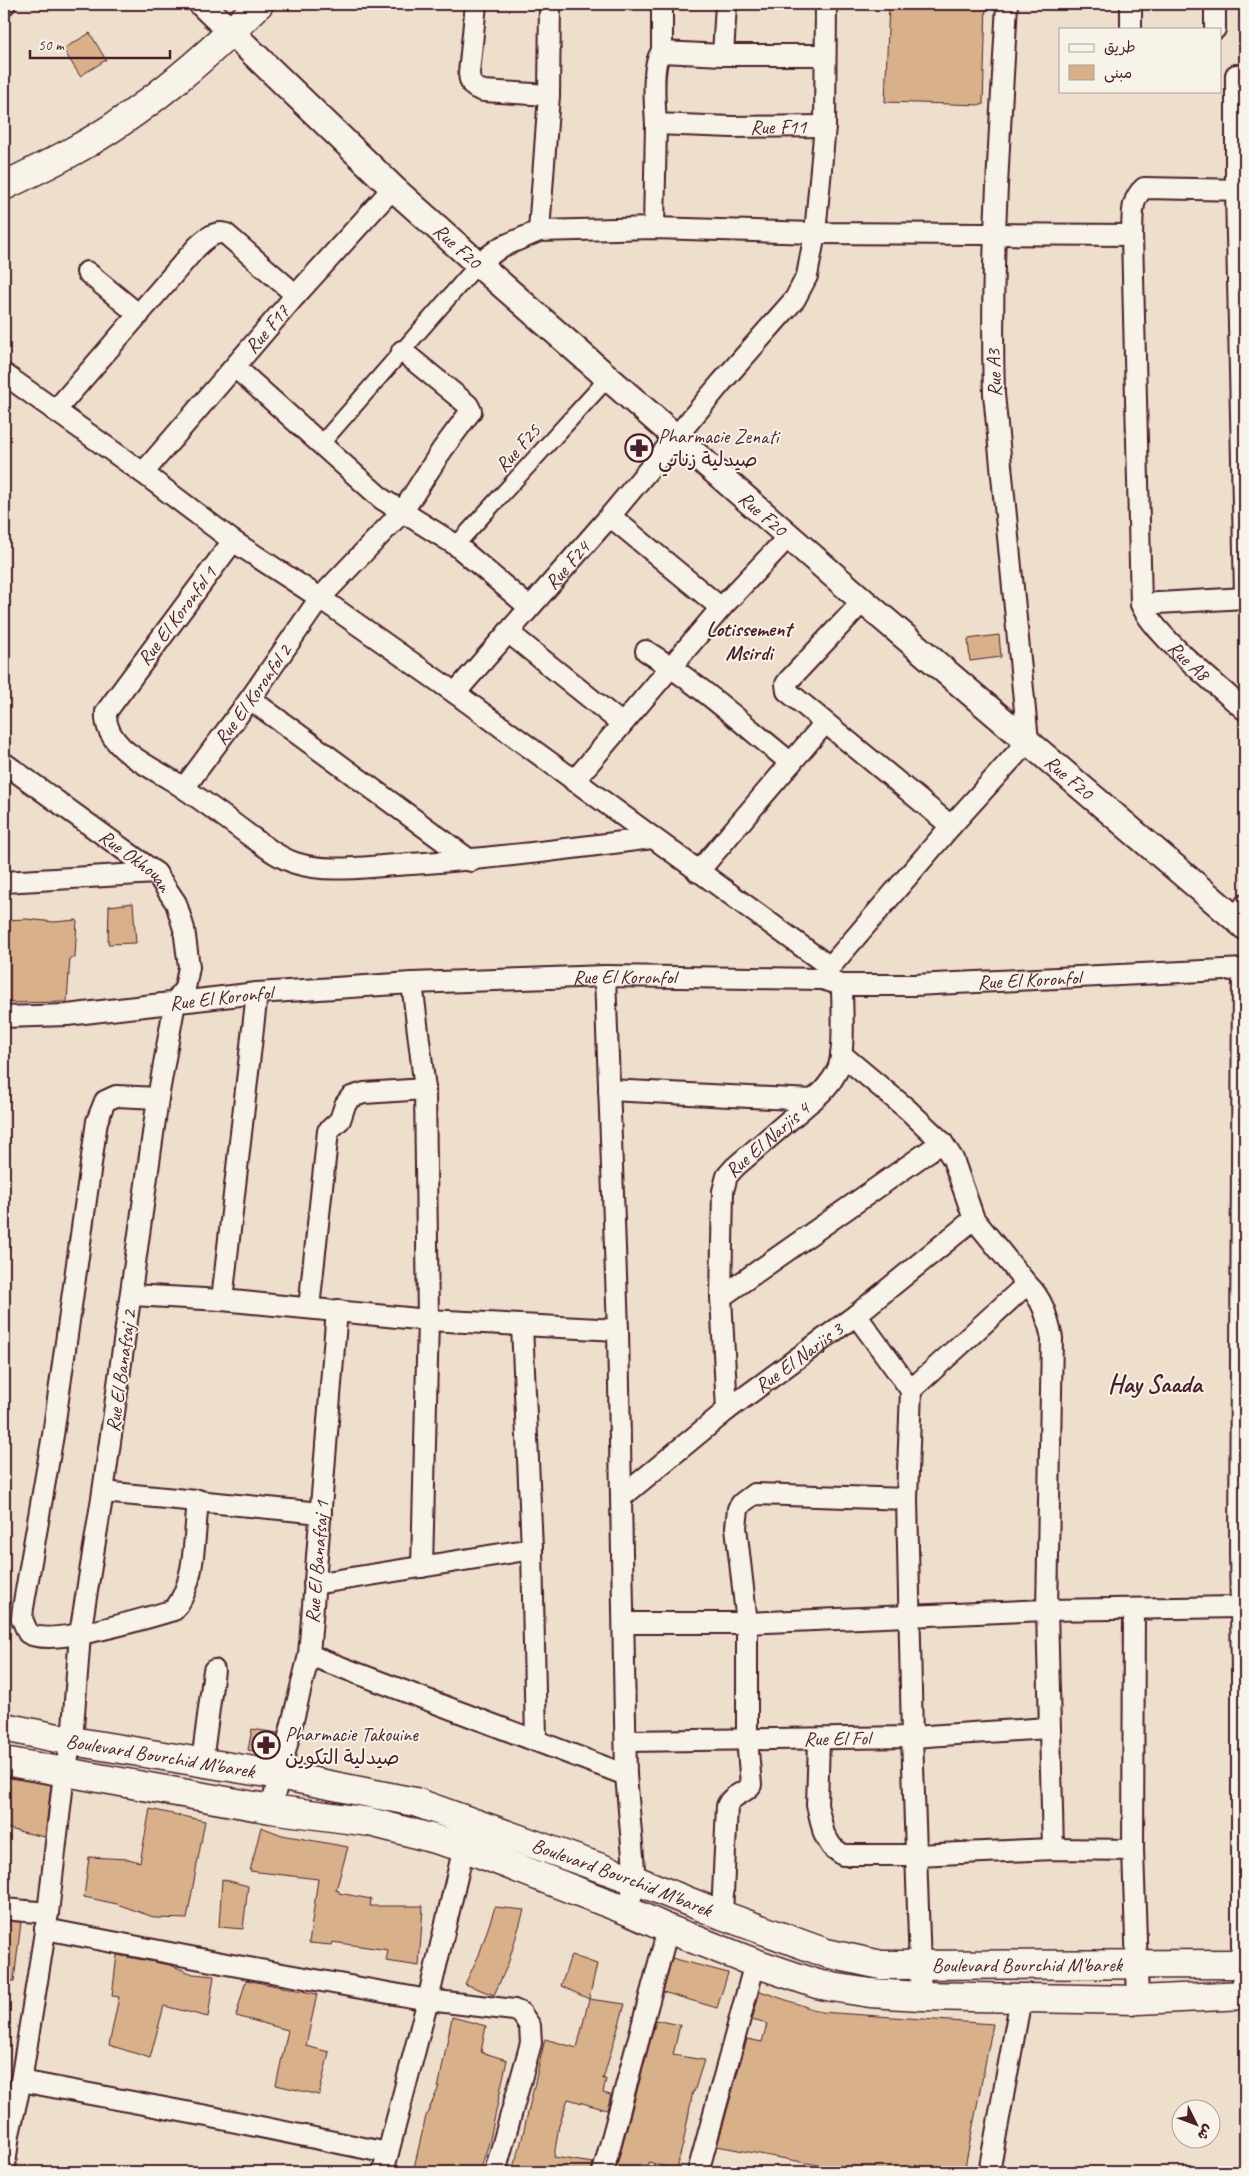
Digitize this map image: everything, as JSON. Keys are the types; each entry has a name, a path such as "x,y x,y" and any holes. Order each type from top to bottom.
{"main road":[{"path":"4,186 76,150 130,115 245,20"},
{"name":"Boulevard Bourchid M'barek","path":"4,1727 72,1741 279,1775 415,1802 635,1880 722,1915 826,1953 880,1965 1244,1964"},
{"name":"Boulevard Bourchid M'barek","path":"4,1762 271,1809 370,1822 463,1848 628,1910 668,1929 755,1963 832,1988 870,1993 921,1996 1138,2000 1244,1995"}],"street":[{"name":"Rue F20","path":"202,4 245,20 393,188 864,601 1028,741 1242,917"},
{"path":"476,4 469,73 470,82 474,88 484,91 549,95"},
{"path":"539,230 549,95 550,4"},
{"path":"654,228 656,61 662,52 662,4"},
{"path":"723,55 726,4"},
{"name":"Rue F24","path":"455,693 610,516 794,299 807,276 815,233 825,126 824,55 826,4"},
{"name":"Rue A3","path":"1007,4 995,233 994,394 1028,741"},
{"path":"1131,4 1131,28"},
{"path":"1215,4 1215,28"},
{"path":"662,52 723,55 824,55"},
{"path":"1234,75 1240,190 1245,597 1141,604 1132,235 1134,201 1144,188 1240,190"},
{"name":"Rue F11","path":"656,124 732,127 825,126"},
{"name":"Rue F17","path":"143,473 296,295 393,188"},
{"path":"321,444 478,264 502,247 539,230 654,228 815,233 1132,235"},
{"path":"55,411 196,248 212,235 220,232 226,234 296,295"},
{"path":"87,272 139,315"},
{"name":"Rue El Koronfol 2","path":"184,788 250,699 320,598 403,511 442,450 471,411 468,405 402,351"},
{"path":"235,367 382,499 456,545 529,608"},
{"path":"4,374 143,473 233,541 320,598 455,693 698,872 826,973 951,826 1028,741"},
{"name":"Rue F25","path":"456,545 609,377"},
{"path":"610,516 721,608"},
{"path":"574,781 621,723 721,608 790,535"},
{"name":"Rue El Koronfol 1","path":"184,788 128,753 114,740 106,722 106,712 233,541"},
{"path":"864,601 786,684 787,691 951,826"},
{"name":"Rue A8","path":"1141,604 1145,613 1168,639 1245,710"},
{"path":"508,632 621,723"},
{"path":"646,651 671,666 725,707 791,763"},
{"path":"250,699 471,861"},
{"path":"698,872 825,723"},
{"name":"Rue Okhouan","path":"4,763 156,874 176,903 184,929 189,967 186,988 175,1002"},
{"path":"184,788 273,854 295,863 317,868 471,861 652,838"},
{"path":"4,882 156,874"},
{"path":"1244,969 1243,1552 1240,1607 1244,1672 1244,1995"},
{"name":"Rue El Koronfol","path":"4,1018 67,1015 257,993 605,976 826,973 842,985 914,986 1244,969"},
{"path":"605,976 618,1330 626,1774 635,1880 628,1910"},
{"path":"412,984 425,1090 428,1320 422,1567"},
{"path":"842,985 841,1054 907,1109 942,1142 952,1159 974,1219 1037,1294 1046,1313 1052,1338 1047,1610 1052,1849"},
{"path":"222,1300 257,993"},
{"name":"Rue El Banafsaj 2","path":"4,2172 9,2113 21,2081 46,1921 64,1773 72,1741 80,1634 104,1492 158,1098 175,1002"},
{"name":"Rue El Narjis 4","path":"727,1410 721,1297 722,1191 727,1176 746,1156 813,1100 833,1079 839,1066 841,1054"},
{"path":"309,1308 328,1131 340,1120 344,1105 351,1097 364,1093 425,1090"},
{"path":"609,1090 813,1100"},
{"path":"158,1098 116,1096 105,1101 97,1121 53,1435 22,1608 22,1619 25,1627 32,1636 37,1637 80,1634 174,1610 182,1600 189,1582 198,1500"},
{"path":"721,1297 942,1142"},
{"name":"Rue El Narjis 3","path":"622,1496 727,1410 856,1315 974,1219"},
{"path":"911,1390 1027,1284"},
{"path":"132,1295 222,1300 428,1320 618,1330"},
{"name":"Rue El Banafsaj 1","path":"271,1809 309,1655 337,1310"},
{"path":"856,1315 911,1390 907,1499 912,1737 921,1996"},
{"path":"522,1326 532,1549 536,1740"},
{"path":"104,1492 198,1500 321,1514"},
{"path":"722,1915 726,1814 731,1798 745,1792 750,1785 748,1623 736,1527 738,1509 747,1498 754,1494 907,1499"},
{"path":"314,1584 532,1549"},
{"path":"624,1623 748,1623 1047,1610 1240,1607"},
{"path":"1134,1610 1133,1850 1138,2000"},
{"path":"309,1655 626,1774"},
{"path":"202,1762 214,1670"},
{"name":"Rue El Fol","path":"626,1741 819,1740 912,1737 1048,1728"},
{"path":"819,1740 817,1805 824,1834 832,1847 843,1855 916,1855 1052,1849 1133,1850"},
{"path":"21,2081 217,2118 385,2163 428,2000 470,1820"},
{"path":"4,1909 232,1966 428,2000 514,2010 521,2013 530,2026 531,2043 495,2172"},
{"path":"602,2172 668,1929"},
{"path":"698,2172 755,1963"},
{"path":"989,2172 1021,1998"}],"building":[{"path":"889,4 986,4 983,105 885,102"},
{"path":"90,33 106,60 80,76 63,49"},
{"path":"999,635 1001,657 970,661 968,639"},
{"path":"133,903 136,943 108,944 109,906"},
{"path":"27,919 54,922 77,920 75,958 70,958 67,1002 4,1003 4,920"},
{"path":"252,1729 278,1733 272,1754 248,1750"},
{"path":"4,1777 51,1785 45,1837 4,1828"},
{"path":"150,1809 205,1821 187,1919 156,1918 117,1904 84,1897 89,1857 128,1859 140,1862"},
{"path":"261,1827 282,1835 348,1847 336,1890 339,1893 371,1899 370,1906 423,1906 419,1966 386,1961 388,1950 332,1942 331,1945 309,1943 318,1879 250,1871"},
{"path":"222,1879 248,1886 243,1929 219,1927"},
{"path":"495,1907 524,1910 508,1964 494,1995 465,1984 479,1955"},
{"path":"4,1921 21,1922 14,1981 4,1981"},
{"path":"117,1955 170,1965 193,1974 214,1976 208,2017 164,2006 150,2058 109,2045 119,1997 112,1996"},
{"path":"571,1955 597,1964 589,1999 561,1986"},
{"path":"672,1958 728,1973 717,2008 663,1992"},
{"path":"246,1980 317,1994 306,2046 329,2052 319,2095 276,2085 288,2030 236,2016"},
{"path":"760,1991 821,2012 993,2024 964,2172 855,2172 717,2146 747,2039 762,2042 767,2024 752,2020"},
{"path":"589,1999 625,2004 603,2079 606,2079 603,2093 611,2095 607,2110 568,2099 559,2125 554,2157 593,2163 591,2172 511,2172 520,2147 545,2039 577,2048"},
{"path":"452,2017 486,2026 481,2052 507,2060 490,2139 480,2172 413,2172 426,2116 438,2089"},
{"path":"656,2020 680,2025 673,2055 704,2060 693,2091 676,2170 649,2162 645,2172 615,2172"}],"place":[{"name":"Pharmacie Zenati صيدلية زناتي","path":"639,448"},
{"name":"Pharmacie Takouine صيدلية التكوين","path":"266,1745"}],"district":[{"name":"Lotissement Msirdi","path":"749,641"},
{"name":"Hay Saada","path":"1155,1384"}]}
